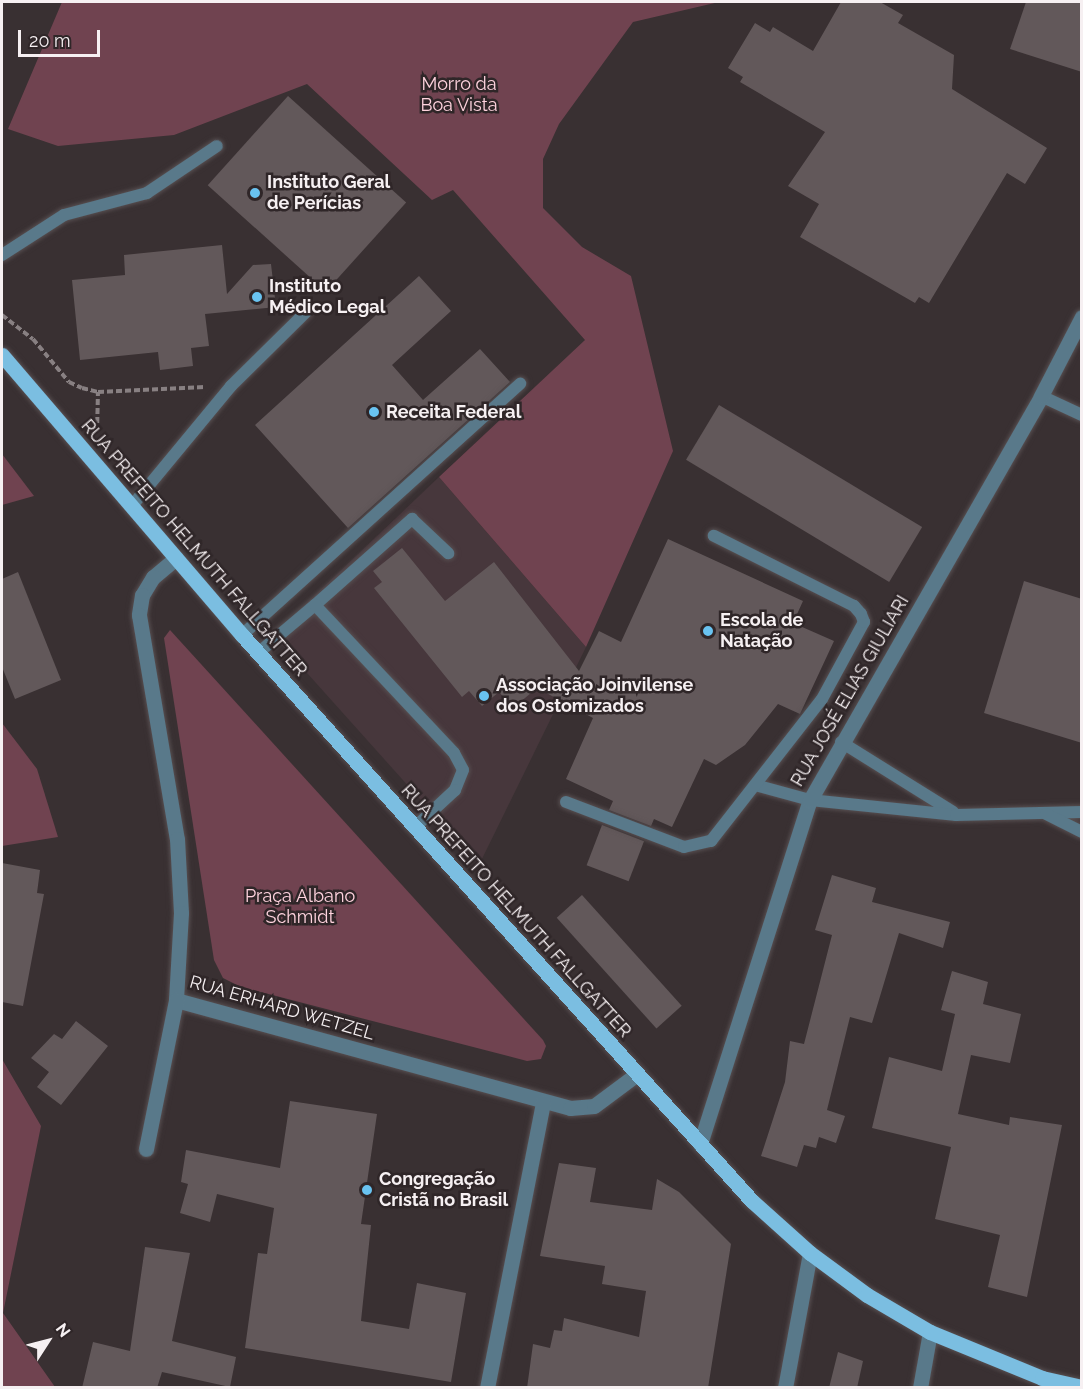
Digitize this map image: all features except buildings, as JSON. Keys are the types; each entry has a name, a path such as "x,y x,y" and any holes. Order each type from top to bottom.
{"main road":[{"name":"RUA PREFEITO HELMUTH FALLGATTER","path":"2,356 242,635 752,1201 810,1253 867,1295 930,1332 1042,1378 1082,1388"}],"street":[{"name":"RUA JOSÉ ELIAS GIULIARI","path":"700,1144 810,800 841,742 1041,396 1082,317"},
{"name":"RUA ERHARD WETZEL","path":"176,558 153,577 142,595 139,615 177,839 182,913 176,1000 570,1108 594,1106 637,1074"},
{"path":"146,1149 176,1000"},
{"path":"487,1388 543,1102"},
{"path":"785,1388 810,1253"},
{"path":"920,1388 930,1332"}],"lane":[{"path":"2,255 64,215 147,193 217,146"},
{"path":"131,507 231,386 306,312"},
{"path":"242,635 520,384"},
{"path":"1041,396 1082,414"},
{"path":"258,653 412,519 448,552"},
{"path":"566,802 684,847 711,841 822,699 864,622 854,606 714,536"},
{"path":"315,605 454,753 463,770 455,790 414,828"},
{"path":"841,742 956,815"},
{"path":"755,785 810,800 956,815 1082,812"},
{"path":"1045,813 1082,832"}],"path":[{"path":"2,315 33,339 69,382 98,392 231,386"},
{"path":"95,465 98,392"}],"shaded area":[{"path":"439,477 586,647 479,865 273,635"}],"green space":[{"name":"Morro da Boa Vista","path":"62,2 719,2 633,22 559,124 543,159 543,208 582,247 631,276 673,451 586,647 439,477 585,340 453,190 432,200 307,84 174,135 58,146 8,129"},
{"path":"2,454 34,496 2,505"},
{"name":"Praça Albano Schmidt","path":"170,630 543,1040 546,1046 541,1059 527,1061 241,987 223,978 214,960 164,638"},
{"path":"2,723 37,769 58,837 2,846"},
{"path":"2,1059 41,1126 3,1313 55,1387 2,1387"}],"place":[{"name":"Instituto Geral de Perícias","path":"255,193"},
{"name":"Instituto Médico Legal","path":"257,297"},
{"name":"Receita Federal","path":"374,412"},
{"name":"Escola de Natação","path":"708,631"},
{"name":"Associação Joinvilense dos Ostomizados","path":"484,696"},
{"name":"Congregação Cristã no Brasil","path":"367,1190"}]}
